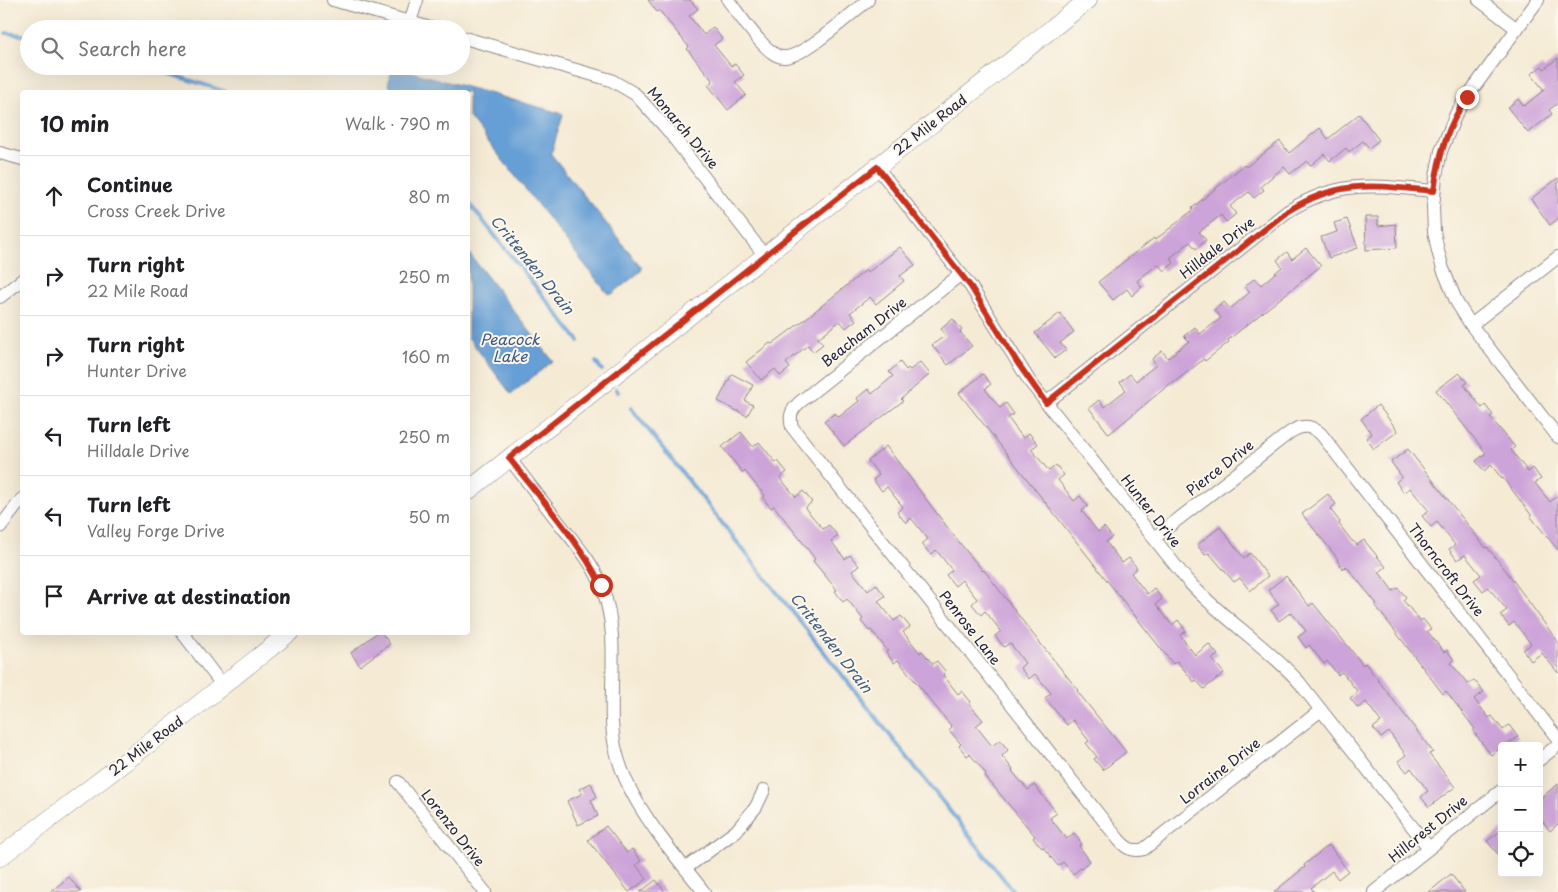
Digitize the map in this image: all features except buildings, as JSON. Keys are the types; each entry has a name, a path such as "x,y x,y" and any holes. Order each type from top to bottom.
{"street":[{"path":"333,0 403,20"},
{"path":"411,20 417,0"},
{"path":"728,0 766,48 783,58 794,56 807,49 868,0"},
{"name":"22 Mile Road","path":"470,489 1088,0"},
{"path":"1479,0 1517,29"},
{"path":"1538,0 1456,114 1441,151 1434,191 1434,231 1442,269 1457,303 1471,325 1558,437"},
{"name":"Monarch Drive","path":"470,39 611,80 635,94 666,128 765,256"},
{"path":"0,153 20,158"},
{"name":"Hunter Drive","path":"877,167 961,274 984,307 1030,382 1200,596 1286,667 1429,848"},
{"name":"Hilldale Drive","path":"1046,403 1288,211 1304,201 1338,188 1357,186 1434,191"},
{"path":"1471,325 1558,257"},
{"name":"Beacham Drive","path":"790,417 794,408 800,402 961,274"},
{"path":"0,297 20,282"},
{"name":"Penrose Lane","path":"790,417 792,427 796,433 1113,833 1125,847 1135,851"},
{"name":"Pierce Drive","path":"1154,538 1289,433 1297,428 1306,426"},
{"name":"Thorncroft Drive","path":"1306,426 1316,429 1321,434 1558,738"},
{"path":"509,458 581,550 601,585 612,623 614,666 612,723 619,762 626,781 645,815 704,892"},
{"path":"0,527 20,502"},
{"path":"184,635 223,686"},
{"name":"22 Mile Road","path":"0,857 223,686 286,635"},
{"name":"Lorraine Drive","path":"1135,851 1144,849 1151,844 1321,710"},
{"path":"1543,757 1558,745"},
{"name":"Lorenzo Drive","path":"398,782 485,892"},
{"path":"686,868 736,831 748,819 764,790"},
{"name":"Hillcrest Drive","path":"1374,892 1498,793"}],"water":[{"path":"391,75 423,75 563,115 551,154 642,268 641,271 612,294 607,293 470,119 470,90 398,90 388,85"},
{"name":"Peacock Lake","path":"470,255 553,361 511,394 470,340"}],"waterway":[{"name":"Crittenden Drain","path":"6,33 20,35"},
{"name":"Crittenden Drain","path":"173,75 221,90"},
{"name":"Crittenden Drain","path":"470,205 579,341"},
{"name":"Crittenden Drain","path":"596,362 602,370"},
{"name":"Crittenden Drain","path":"631,408 1014,892"}],"route":[{"path":"601,585 581,550 509,458 877,167 971,287 1017,362 1046,403 1288,211 1304,201 1338,188 1357,186 1434,191 1441,151 1456,114 1467,97"}]}
